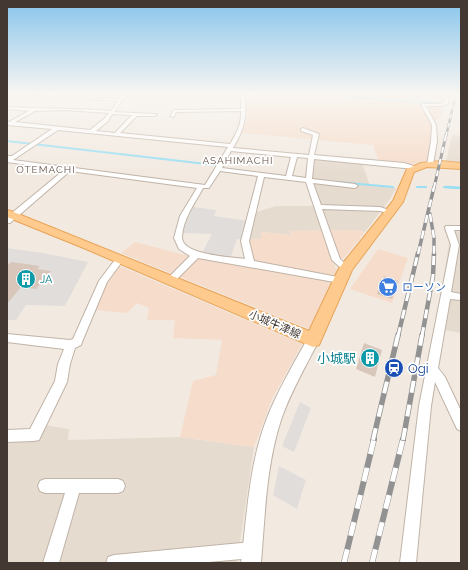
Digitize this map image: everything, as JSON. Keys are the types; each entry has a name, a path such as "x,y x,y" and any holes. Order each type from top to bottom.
{"main road":[{"path":"414,167 430,165 461,166"},
{"name":"小城牛津線","path":"9,217 120,259 313,340 346,268 398,202 410,171 414,167"}],"street":[{"path":"91,132 105,121"},
{"path":"116,134 129,121"},
{"path":"8,160 207,187 240,132 244,121"},
{"path":"430,165 434,141 434,125 432,121"},
{"path":"8,123 230,147 294,156 414,167"},
{"path":"8,160 57,128"},
{"path":"303,130 316,134 311,157 309,179 336,260 346,268"},
{"path":"289,178 294,156"},
{"path":"9,217 69,169"},
{"path":"217,169 309,179 355,186"},
{"path":"250,263 245,241 256,204 261,174"},
{"path":"201,186 184,216 178,238 182,247 196,255 250,263 340,280"},
{"path":"318,207 380,209 391,212"},
{"path":"408,563 430,368 446,295 455,244 449,228 461,228"},
{"path":"171,280 196,255"},
{"path":"7,338 71,345 77,342 103,281 120,259"},
{"path":"446,295 461,297"},
{"path":"114,563 252,556 265,449 274,420 283,399 313,340"},
{"path":"7,436 34,435 61,382 64,364 71,345"},
{"path":"430,368 440,381 461,425"},
{"path":"45,486 118,486"},
{"path":"51,563 74,486"}],"shaded area":[{"path":"246,121 435,121 437,134 435,156 428,162 408,164 379,162 373,145 242,133"},
{"path":"452,135 461,136 461,162 446,162"},
{"path":"309,158 362,163 370,186 396,188 390,199 365,232 355,230 290,231 291,235 262,232 261,239 248,239 256,212 276,206 315,206"},
{"path":"193,207 216,210 214,216 248,221 244,240 237,239 231,256 202,253 212,234 182,233"},
{"path":"461,225 461,333 444,330 439,309 449,243 443,226"},
{"path":"355,230 365,232 344,258 332,258 337,272 309,329 121,253 135,242 189,256 266,268 267,263 252,261 248,239 261,239 261,232 291,235 290,231"},
{"path":"7,248 43,253 88,262 65,306 26,305 16,320 7,320"},
{"path":"378,249 408,258 392,303 350,289"},
{"path":"117,265 302,344 272,399 254,447 180,437 193,381 216,375 222,340 173,338 175,320 147,320 149,308 137,303 127,313 94,310 105,282"},
{"path":"300,402 311,408 294,452 282,446"},
{"path":"44,425 69,429 68,440 180,437 254,447 237,563 7,563 7,439"},
{"path":"279,466 306,480 297,509 273,495"}],"building":[{"name":"JA","path":"11,262 40,266 37,269 51,271 36,289 21,287 7,304 7,266"},
{"name":"ローソン","path":"384,276 398,281 392,299 377,294"},
{"name":"小城駅","path":"364,343 382,350 375,377 356,369"}],"waterway":[{"path":"7,141 215,165"},
{"path":"337,182 393,187"},
{"path":"417,187 426,187"},
{"path":"444,187 461,188 446,187"}],"railway":[{"path":"446,136 450,121"},
{"path":"434,188 446,135"},
{"path":"418,254 434,187"},
{"path":"430,214 434,238 434,253"},
{"path":"398,336 418,253"},
{"path":"422,336 433,276 434,253"},
{"path":"373,440 398,335"},
{"path":"403,440 422,335"},
{"path":"344,563 374,439"},
{"path":"372,563 403,439"}],"place":[{"name":"JA","path":"26,279"},
{"name":"ローソン","path":"388,287"},
{"name":"小城駅","path":"370,358"},
{"name":"Ogi","path":"394,368"}],"district":[{"name":"ASAHIMACHI","path":"238,160"},
{"name":"OTEMACHI","path":"46,169"}]}
